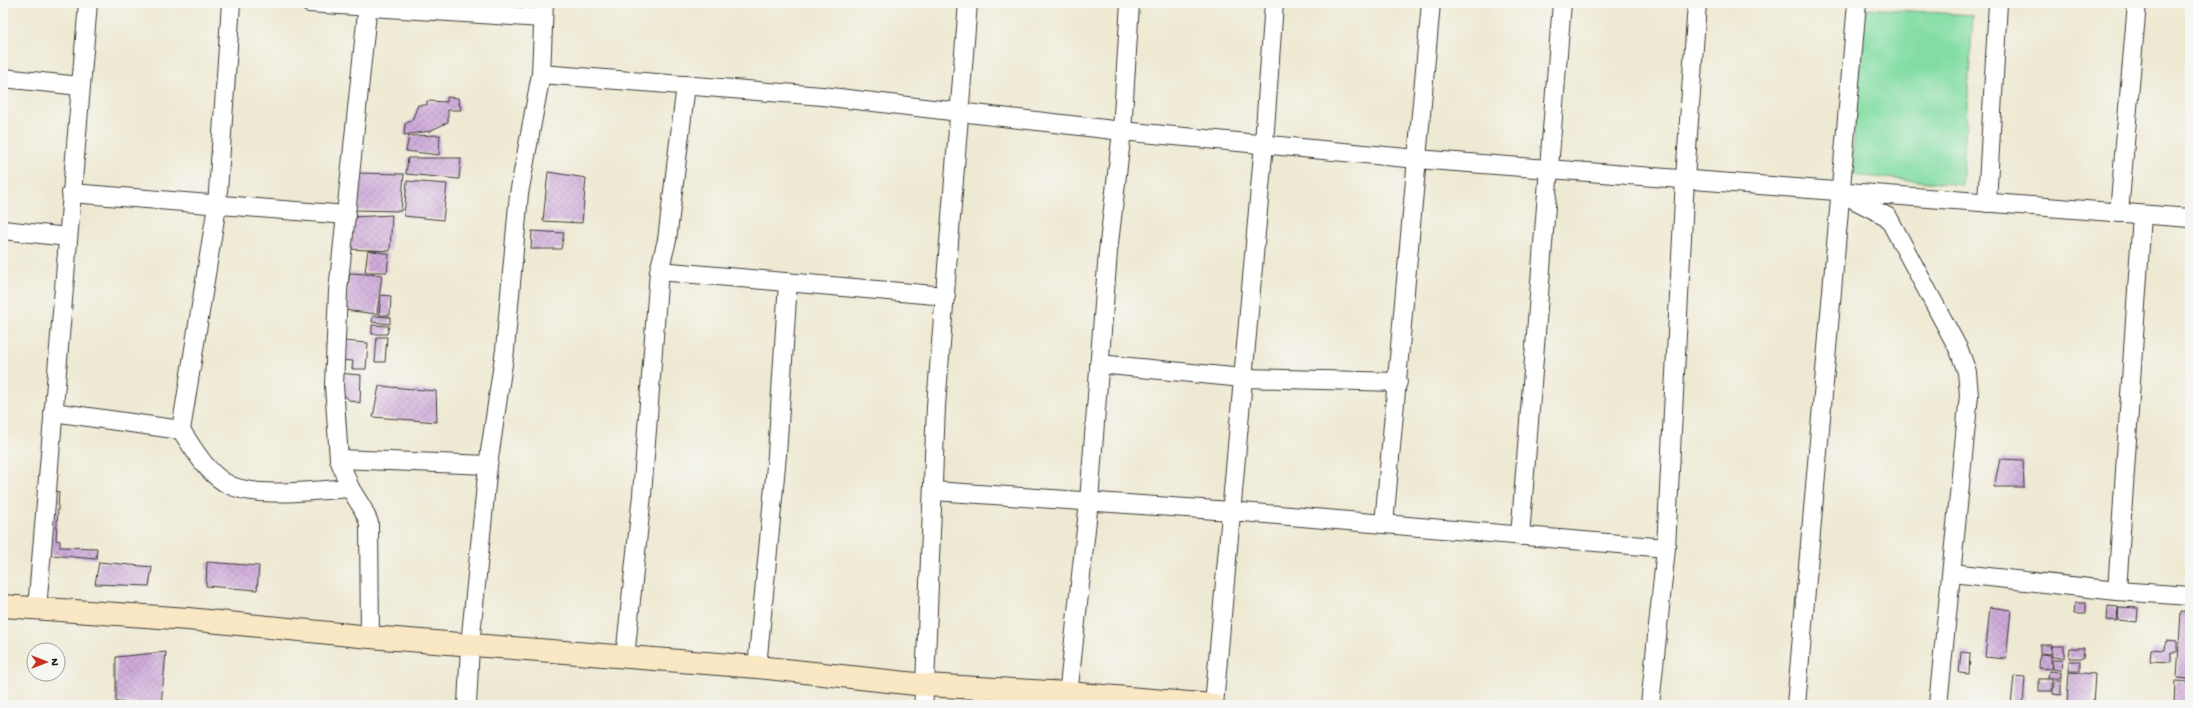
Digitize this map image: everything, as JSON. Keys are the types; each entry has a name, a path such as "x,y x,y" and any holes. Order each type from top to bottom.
{"street":[{"path":"37,609 88,3"},
{"path":"231,3 217,206 181,430 204,464 224,483 257,493 350,488"},
{"path":"309,3 543,11 541,74 519,194 505,350 488,465 470,645 467,705"},
{"path":"924,695 934,491 936,406 946,296 968,3"},
{"path":"1067,699 1089,501 1108,252 1122,131 1130,3"},
{"path":"3,606 188,618 370,637 758,667 924,695 1213,705 1264,144 1274,3"},
{"path":"1384,524 1432,3"},
{"path":"1520,536 1562,3"},
{"path":"1650,705 1666,548 1685,179 1697,3"},
{"path":"1796,705 1856,3"},
{"path":"1987,203 1998,3"},
{"path":"2118,213 2137,3"},
{"path":"368,4 338,291 334,385 339,459 350,488 364,509 369,523 370,637"},
{"path":"541,74 822,96 1122,131 1417,159 2190,218"},
{"path":"3,78 80,86"},
{"path":"625,657 642,496 659,271 667,240 686,85"},
{"path":"1840,192 1888,217 1959,350 1967,372 1969,395 1938,705"},
{"path":"71,194 347,215"},
{"path":"2117,591 2142,214"},
{"path":"3,230 68,237"},
{"path":"659,271 946,296"},
{"path":"758,667 777,455 788,282"},
{"path":"1099,364 1243,378 1398,382"},
{"path":"53,412 181,430"},
{"path":"339,459 488,465"},
{"path":"934,491 1231,511 1666,548"},
{"path":"1952,573 2117,591 2190,596"}],"green space":[{"path":"1864,8 1973,15 1962,185 1851,175"}],"building":[{"path":"447,97 458,98 461,110 448,110 448,122 430,131 404,135 405,124 412,120 418,105 427,105 427,101 447,102"},
{"path":"440,135 439,155 406,151 409,136"},
{"path":"408,158 461,158 459,179 406,174"},
{"path":"548,172 586,178 582,223 543,221"},
{"path":"356,173 404,174 401,211 354,210"},
{"path":"407,181 447,184 443,220 404,216"},
{"path":"392,215 390,251 349,249 353,217"},
{"path":"532,231 564,233 561,249 531,249"},
{"path":"368,250 389,254 387,272 365,272"},
{"path":"350,273 382,275 377,314 344,310"},
{"path":"381,295 391,296 390,315 379,315"},
{"path":"373,316 390,317 390,324 372,322"},
{"path":"372,325 389,326 387,334 372,334"},
{"path":"377,337 387,337 385,362 375,362"},
{"path":"342,341 368,343 366,369 352,369 353,361 339,360"},
{"path":"337,373 361,375 360,403 349,400 340,391"},
{"path":"379,386 436,391 437,422 373,417"},
{"path":"2000,459 2023,460 2024,487 1994,487"},
{"path":"52,490 59,492 56,540 60,541 60,547 97,548 96,559 51,555"},
{"path":"99,562 152,567 149,586 95,584"},
{"path":"207,562 259,566 257,590 206,586"},
{"path":"2075,603 2086,603 2086,614 2074,614"},
{"path":"2108,606 2118,607 2117,621 2107,620"},
{"path":"1990,607 2011,610 2006,659 1985,657"},
{"path":"2119,607 2138,608 2137,622 2118,620"},
{"path":"2181,612 2190,613 2189,679 2177,678"},
{"path":"2166,641 2177,642 2177,652 2171,652 2171,662 2150,661 2151,649 2165,650"},
{"path":"2040,645 2052,645 2051,654 2040,653"},
{"path":"2052,646 2064,646 2064,658 2052,657"},
{"path":"2070,648 2084,648 2083,658 2069,658"},
{"path":"166,652 161,705 116,702 116,657"},
{"path":"1961,652 1970,653 1969,674 1959,673"},
{"path":"2040,654 2051,655 2051,669 2039,668"},
{"path":"2052,660 2062,660 2061,670 2052,669"},
{"path":"2069,661 2080,661 2080,671 2069,671"},
{"path":"2049,671 2061,672 2061,678 2048,678"},
{"path":"2069,672 2095,674 2093,705 2067,703"},
{"path":"2014,676 2025,677 2023,705 2011,705"},
{"path":"2039,679 2052,679 2052,691 2039,691"},
{"path":"2054,680 2061,680 2061,695 2053,694"},
{"path":"2175,681 2188,682 2187,705 2174,705"}]}
